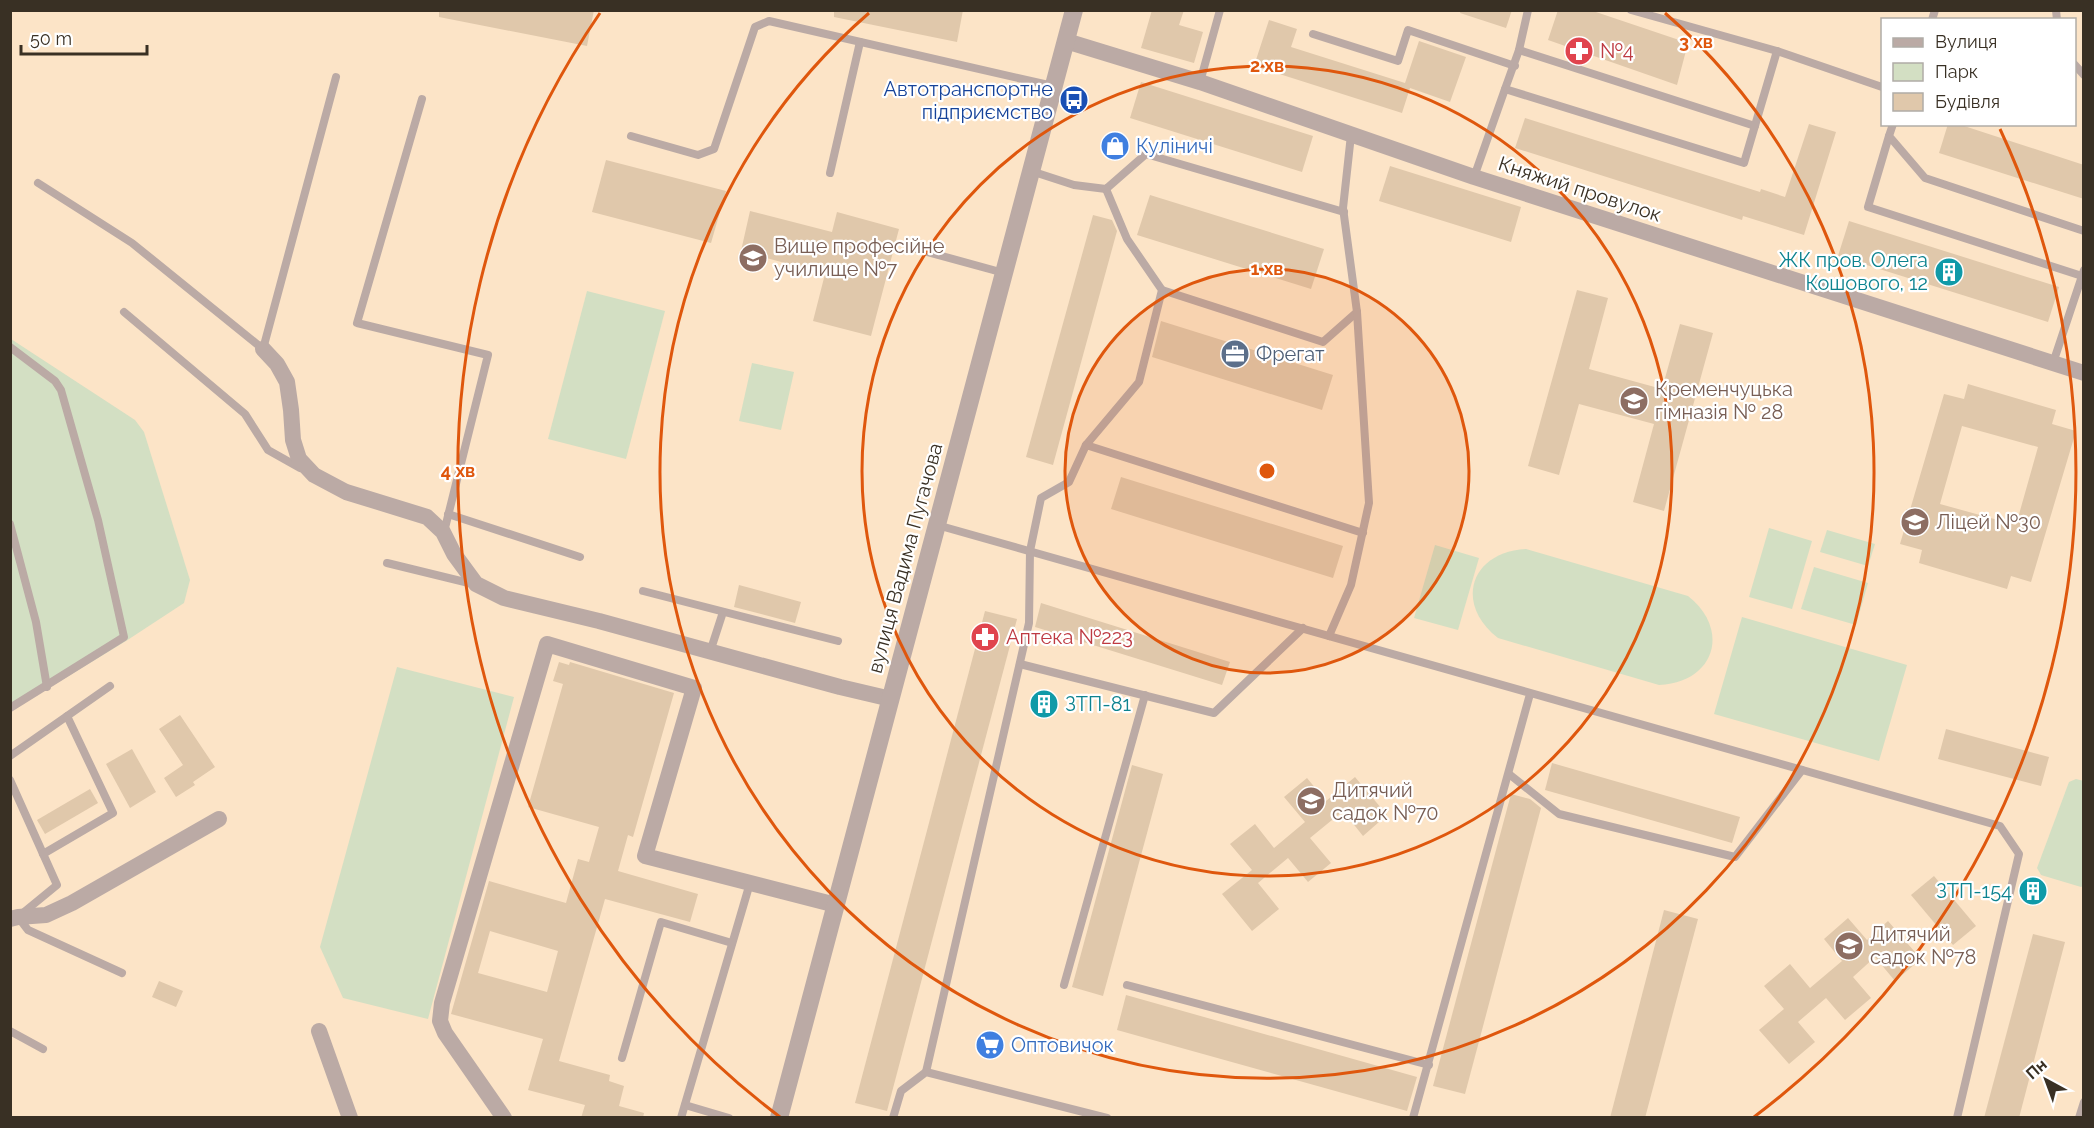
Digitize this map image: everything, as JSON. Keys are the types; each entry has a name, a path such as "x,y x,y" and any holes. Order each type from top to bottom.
{"street":[{"name":"вулиця Вадима Пугачова","path":"779,1118 1074,10"},
{"name":"Княжий провулок","path":"1066,40 1200,82 1474,177 2084,373"},
{"path":"263,349 277,364 287,382 293,440 299,459 314,475 346,492 427,517 444,532 454,554 476,584 504,598 891,699"},
{"path":"504,1118 445,1033 440,1021 445,992 547,645 694,688 645,856 836,905"},
{"path":"14,918 46,915 72,903 219,819"},
{"path":"319,1031 350,1118"}],"lane":[{"path":"1200,82 1220,10"},
{"path":"1474,177 1515,66 1528,10"},
{"path":"1631,10 1777,51 1881,87"},
{"path":"631,136 698,155 714,149 755,27 769,21 1053,86"},
{"path":"1314,34 1398,61 1408,30 1515,66"},
{"path":"830,173 860,42"},
{"path":"1519,50 1755,126"},
{"path":"1505,89 1744,163 1777,51"},
{"path":"38,183 132,243 263,349 336,76"},
{"path":"422,99 357,323 488,355 444,532"},
{"path":"1892,126 1868,207 2083,273 2053,363"},
{"path":"1329,636 1351,585 1369,503 1357,312 1344,212 1351,135"},
{"path":"1889,136 1925,178 2084,231"},
{"path":"1031,171 1074,185 1106,189 1146,154 1344,212"},
{"path":"1106,189 1127,239 1162,290 1323,342 1357,312"},
{"path":"909,247 1004,273"},
{"path":"893,1118 901,1091 926,1071 1029,623 1030,551 1041,498 1069,482 1086,445 1139,382 1162,290"},
{"path":"124,312 245,414 267,450 314,475"},
{"path":"10,347 56,381 61,390 98,520 124,637 10,708"},
{"path":"1086,445 1363,533"},
{"path":"448,514 580,557"},
{"path":"10,524 36,622 46,687"},
{"path":"937,525 2000,826 2019,854 1957,1118"},
{"path":"387,562 476,584"},
{"path":"643,591 838,641"},
{"path":"710,652 723,612"},
{"path":"1020,664 1214,713 1303,628"},
{"path":"10,756 110,686"},
{"path":"1413,1118 1530,694"},
{"path":"1064,985 1145,696"},
{"path":"43,854 113,813 67,716"},
{"path":"1509,774 1559,813 1735,857 1802,770"},
{"path":"10,780 57,885 14,918 28,930 122,973"},
{"path":"681,1118 750,883"},
{"path":"622,1058 661,922 732,943"},
{"path":"1127,985 1429,1065"},
{"path":"10,1031 43,1049"},
{"path":"926,1071 1107,1118"},
{"path":"2079,1118 2084,1102"},
{"path":"685,1105 729,1118"}],"green space":[{"path":"587,291 665,311 626,459 548,439"},
{"path":"11,339 135,420 144,432 190,580 184,603 11,711"},
{"path":"752,363 794,372 781,430 739,421"},
{"path":"1769,528 1812,541 1792,609 1749,597"},
{"path":"1827,530 1875,544 1868,566 1820,552"},
{"path":"1435,545 1479,558 1458,630 1414,618"},
{"path":"1526,549 1688,596 1701,609 1709,624 1712,638 1711,652 1704,664 1693,675 1678,682 1659,685 1498,638 1484,625 1476,610 1473,596 1474,582 1481,570 1492,559 1507,552"},
{"path":"1814,567 1868,583 1856,625 1801,609"},
{"path":"1742,617 1907,665 1879,761 1714,714"},
{"path":"397,667 514,697 428,1019 343,998 320,947"},
{"path":"2076,779 2084,781 2084,885 2081,887 2041,875 2037,868 2069,782"}],"building":[{"path":"439,10 594,10 587,46 439,17"},
{"path":"834,10 963,10 957,42 834,17"},
{"path":"1152,10 1184,10 1179,25 1203,32 1194,63 1141,48"},
{"path":"1461,10 1512,10 1506,28 1460,13"},
{"path":"1558,10 1590,10 1688,43 1677,85 1548,40"},
{"path":"1269,20 1297,29 1291,47 1405,83 1419,41 1466,57 1450,102 1410,88 1402,113 1254,66"},
{"path":"1141,82 1313,136 1302,172 1130,118"},
{"path":"1525,118 1760,192 1761,189 1785,197 1809,124 1836,132 1804,235 1743,216 1742,220 1515,148"},
{"path":"1947,126 1964,126 2084,165 2084,199 1939,153"},
{"path":"606,160 726,191 711,243 592,212"},
{"path":"1390,166 1521,207 1511,242 1379,201"},
{"path":"1150,195 1324,249 1311,289 1137,235"},
{"path":"750,211 832,232 837,212 899,229 871,336 813,321 825,274 741,251"},
{"path":"1093,215 1112,220 1117,231 1053,465 1026,457"},
{"name":"ЖК пров. Олега Кошового, 12","path":"1849,221 2059,287 2048,322 1838,256"},
{"path":"1577,290 1608,298 1589,369 1662,389 1680,324 1713,333 1664,511 1633,502 1654,424 1579,404 1559,475 1528,466"},
{"path":"1161,321 1333,375 1322,410 1152,357"},
{"path":"1968,384 2056,410 2052,424 2076,431 2031,582 2011,576 2007,589 1919,563 1922,550 1900,544 1944,394 1964,399","holes":["1962,426 2038,447 2016,525 1940,504"]},
{"path":"1121,477 1343,546 1333,578 1111,509"},
{"path":"739,585 801,602 795,623 734,607"},
{"path":"1041,603 1230,662 1222,685 1035,627"},
{"path":"985,611 1017,619 887,1111 855,1103"},
{"path":"559,662 569,665 570,662 674,693 633,837 628,835 618,871 698,894 690,922 605,899 559,1061 610,1075 609,1081 624,1086 619,1106 644,1113 643,1118 581,1118 585,1105 528,1090 543,1039 451,1014 489,881 566,903 578,859 589,862 599,827 528,807 563,684 553,681","holes":["490,931 558,951 547,992 478,973"]},
{"name":"ЗТП-81","path":"1041,690 1056,696 1048,718 1032,713"},
{"path":"180,715 215,767 193,782 195,785 176,797 164,778 183,765 159,729"},
{"path":"1946,729 2049,757 2041,786 1938,759"},
{"path":"132,749 156,792 130,808 106,764"},
{"path":"1552,763 1740,817 1732,843 1545,790"},
{"path":"1132,765 1163,774 1103,996 1072,987"},
{"path":"1355,777 1387,815 1363,836 1343,811 1310,838 1331,863 1308,882 1288,858 1258,883 1279,909 1252,931 1222,894 1252,870 1230,844 1255,824 1274,848 1305,822 1284,797 1307,778 1326,801"},
{"path":"90,789 98,803 45,834 37,820"},
{"path":"1511,794 1530,799 1541,808 1465,1094 1433,1086"},
{"path":"1934,876 1976,926 1953,945 1911,895"},
{"name":"ЗТП-154","path":"2026,881 2043,885 2039,900 2022,896"},
{"path":"1664,910 1698,919 1645,1118 1610,1118"},
{"path":"1848,918 1867,940 1888,921 1921,959 1895,981 1875,957 1853,977 1871,998 1845,1020 1826,998 1798,1022 1815,1042 1789,1064 1759,1030 1784,1009 1764,986 1790,964 1810,988 1842,961 1824,939"},
{"path":"2033,934 2065,942 2019,1118 1984,1118"},
{"path":"159,981 183,991 176,1007 152,997"},
{"path":"1126,995 1417,1077 1407,1111 1117,1030"}],"place":[{"name":"№4","path":"1579,51"},
{"name":"Автотранспортне підприємство","path":"1074,100"},
{"name":"Куліничі","path":"1115,146"},
{"name":"Вище професійне училище №7","path":"753,258"},
{"name":"ЖК пров. Олега Кошового, 12","path":"1949,272"},
{"name":"Фрегат","path":"1235,354"},
{"name":"Кременчуцька гімназія № 28","path":"1634,401"},
{"name":"Ліцей №30","path":"1915,522"},
{"name":"Аптека №223","path":"985,637"},
{"name":"ЗТП-81","path":"1044,704"},
{"name":"Дитячий садок №70","path":"1311,801"},
{"name":"ЗТП-154","path":"2033,891"},
{"name":"Дитячий садок №78","path":"1849,946"},
{"name":"Оптовичок","path":"990,1045"}]}
